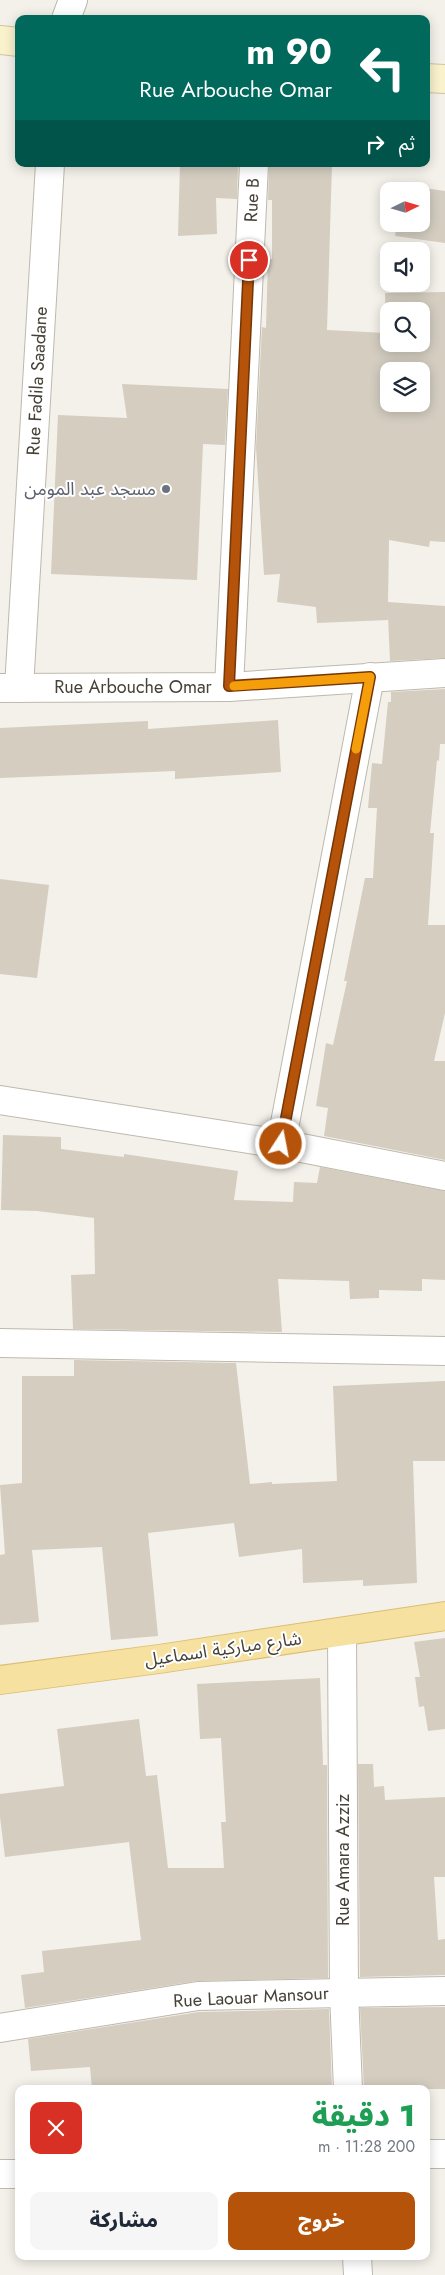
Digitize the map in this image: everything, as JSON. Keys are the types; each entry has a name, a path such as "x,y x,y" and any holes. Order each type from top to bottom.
{"main road":[{"name":"شارع مباركية اسماعيل","path":"0,1680 159,1659 445,1616"}],"street":[{"path":"67,15 73,0"},
{"path":"0,40 15,42"},
{"path":"430,78 445,79"},
{"name":"Rue Fadila Saadane","path":"10,688 50,167"},
{"name":"Rue B","path":"229,686 254,167"},
{"name":"Rue Arbouche Omar","path":"10,688 229,686 445,673"},
{"path":"281,1144 370,677"},
{"path":"0,1100 281,1144 445,1176"},
{"path":"0,1343 445,1351"},
{"name":"Rue Amara Azziz","path":"342,1632 344,1993 348,2085"},
{"name":"Rue Laouar Mansour","path":"0,2028 198,1996 445,1991"},
{"path":"430,2154 445,2154"},
{"path":"0,2174 15,2174"},
{"path":"357,2260 358,2275"}],"building":[{"path":"180,167 238,167 237,199 216,198 217,234 178,236"},
{"path":"269,167 332,167 327,330 380,333 380,352 430,352 430,302 385,302 385,293 445,292 445,542 430,541 429,547 389,540 388,602 445,606 445,658 390,661 388,616 388,620 317,623 316,607 277,602 280,574 264,575 256,447 262,327 266,328 268,259 272,259 272,200 268,200"},
{"path":"430,189 445,191 445,243 395,236 396,232 430,232"},
{"path":"122,384 228,389 225,445 203,444 197,580 51,574 58,415 127,418"},
{"path":"445,689 445,744 440,744 439,761 437,760 430,833 434,833 428,925 445,925 445,1013 434,1061 445,1061 445,1160 324,1136 328,1108 316,1106 326,1043 333,1045 347,981 344,981 365,878 373,878 377,808 368,808 372,763 382,764 388,702 391,702 391,692"},
{"path":"278,720 281,772 175,779 175,771 0,778 0,728 148,721 148,729"},
{"path":"0,879 49,885 37,978 0,974"},
{"path":"3,1135 61,1137 61,1149 124,1157 124,1154 238,1171 234,1200 293,1202 294,1182 317,1183 320,1167 445,1191 445,1280 422,1279 422,1291 379,1290 379,1298 350,1299 349,1281 278,1279 282,1332 73,1329 71,1275 95,1274 94,1218 37,1211 1,1210"},
{"path":"74,1360 236,1363 250,1484 337,1481 333,1386 445,1381 445,1461 413,1461 417,1583 363,1586 363,1580 303,1583 302,1549 239,1557 234,1523 148,1533 158,1636 111,1640 102,1547 32,1550 39,1622 0,1625 0,1555 5,1554 0,1485 22,1483 22,1376 74,1376"},
{"path":"445,1638 445,1729 428,1731 424,1706 419,1707 415,1677 420,1677 414,1642"},
{"path":"320,1678 323,1765 327,1765 328,1978 196,1981 25,2008 21,1975 44,1972 42,1951 141,1940 129,1842 5,1857 0,1817 0,1794 64,1786 57,1729 139,1719 146,1776 157,1775 168,1868 224,1868 221,1822 226,1822 221,1738 200,1739 197,1684"},
{"path":"358,1764 373,1764 374,1787 384,1786 385,1800 445,1797 445,1877 434,1877 438,1940 445,1939 445,1975 360,1977"},
{"path":"445,2007 445,2089 430,2089 430,2085 364,2085 360,2008"},
{"path":"329,2009 332,2085 92,2085 90,2067 31,2071 28,2039 199,2012"}],"slow traffic":[{"path":"234,686 370,677 356,749"}],"place":[{"name":"مسجد عبد المومن","path":"166,489"}],"route":[{"path":"249,260 229,686 370,677 281,1144"}]}
